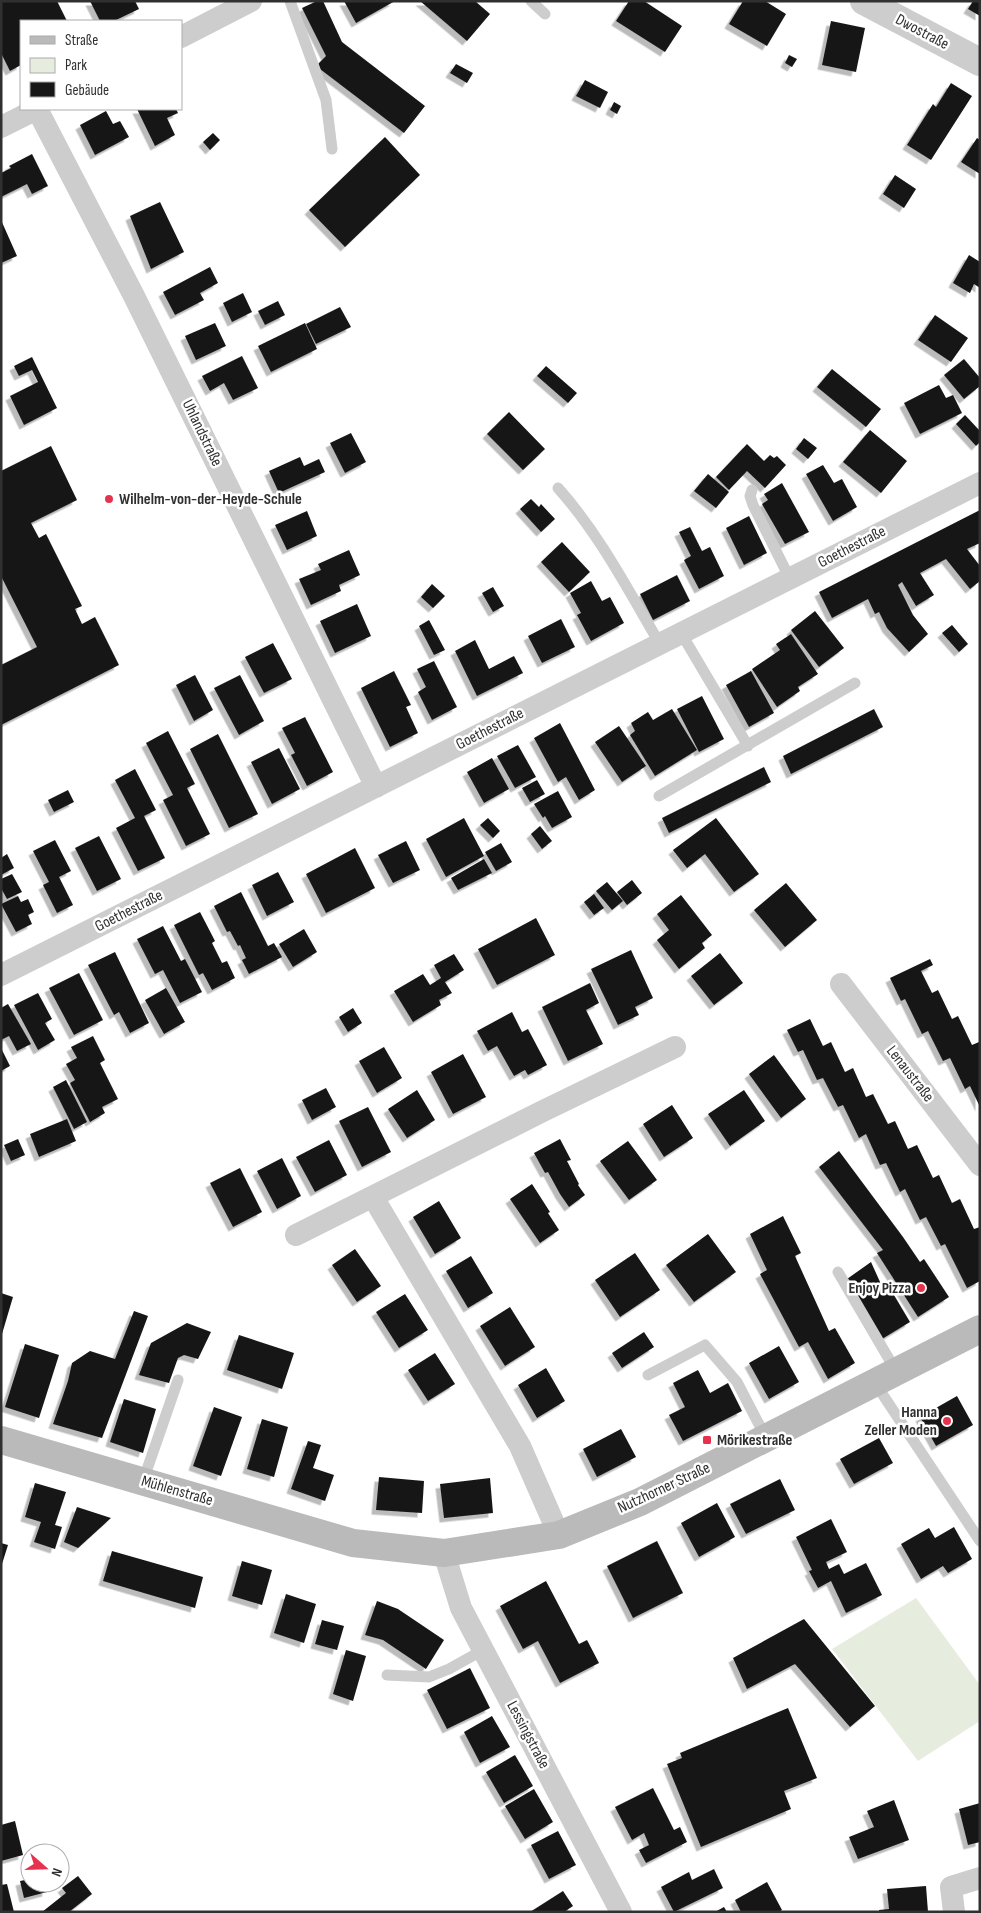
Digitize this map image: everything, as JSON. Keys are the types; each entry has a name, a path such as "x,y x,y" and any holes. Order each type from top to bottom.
{"main road":[{"name":"Nutzhorner Straße","path":"353,1542 444,1553 558,1535 640,1502 980,1329"},
{"name":"Mühlenstraße","path":"1,1440 353,1542"}],"street":[{"path":"182,36 220,10 251,1"},
{"name":"Dwostraße","path":"864,1 980,62"},
{"path":"1,127 35,110"},
{"name":"Uhlandstraße","path":"38,110 134,296 376,787"},
{"name":"Goethestraße","path":"1,976 980,483"},
{"name":"Lenaustraße","path":"841,984 980,1165"},
{"path":"296,1235 675,1047"},
{"path":"372,1197 520,1446 558,1535"},
{"name":"Lessingstraße","path":"444,1553 461,1608 621,1912"},
{"path":"954,1912 951,1887 980,1878"}],"lane":[{"path":"290,1 326,100 332,149"},
{"path":"530,1 546,14"},
{"path":"558,488 580,512 599,541 660,644"},
{"path":"752,490 750,496 753,505 790,579"},
{"path":"681,633 748,746"},
{"path":"658,796 748,746 854,683"},
{"path":"838,1272 886,1377 980,1541"},
{"path":"648,1375 704,1345 737,1382 766,1438"},
{"path":"143,1481 178,1380"},
{"path":"388,1675 429,1677 449,1669 483,1650"}],"green space":[{"path":"916,1598 980,1685 980,1721 918,1761 832,1649"}],"building":[{"path":"1,1 57,1 66,20 20,20 20,66 10,71 1,53"},
{"path":"90,1 135,1 139,9 116,20 100,20"},
{"path":"317,1 323,1 342,42 425,106 404,133 316,66 326,56 302,8"},
{"path":"344,1 395,1 356,23"},
{"path":"420,1 475,1 490,14 467,41"},
{"path":"629,1 644,1 682,26 665,52 616,21"},
{"path":"743,1 765,1 786,14 767,46 729,24"},
{"path":"973,1 980,1 980,16 968,9"},
{"path":"831,21 865,28 856,72 822,65"},
{"path":"789,55 797,59 792,67 785,63"},
{"path":"456,64 473,73 467,83 450,73"},
{"path":"585,80 608,92 600,108 576,96"},
{"path":"951,83 972,96 931,160 907,145 933,104 936,107"},
{"path":"614,102 621,106 617,114 610,110"},
{"path":"137,110 176,110 178,113 167,118 175,135 155,146"},
{"path":"106,111 113,124 120,121 129,137 95,155 80,125"},
{"path":"213,133 220,140 210,150 203,142"},
{"path":"385,137 420,175 345,247 309,210"},
{"path":"977,138 980,140 980,174 961,162"},
{"path":"32,154 48,186 32,194 27,184 1,197 1,173 11,168 9,166"},
{"path":"895,175 916,189 904,208 883,194"},
{"path":"160,202 184,252 151,269 130,216"},
{"path":"1,220 17,256 1,263"},
{"path":"969,255 980,262 980,288 974,284 970,293 953,283"},
{"path":"210,267 218,283 200,293 204,300 175,315 163,292"},
{"path":"243,293 252,312 232,322 223,303"},
{"path":"278,301 285,315 265,325 258,311"},
{"path":"340,307 351,327 316,344 306,324"},
{"path":"935,315 968,338 951,362 918,340"},
{"path":"215,323 226,346 196,360 185,336"},
{"path":"305,323 317,349 271,372 258,346"},
{"path":"242,356 258,388 233,400 224,383 210,391 202,376"},
{"path":"32,357 57,408 24,425 10,396 38,382 32,370 19,376 14,366"},
{"path":"964,359 980,378 980,386 964,399 944,375"},
{"path":"546,366 577,393 568,403 537,376"},
{"path":"832,369 881,409 866,427 817,387"},
{"path":"939,385 946,398 953,395 962,413 920,434 904,403"},
{"path":"509,412 545,449 523,470 487,434"},
{"path":"965,415 980,431 980,442 976,446 956,424"},
{"path":"870,430 907,461 881,493 843,462"},
{"path":"351,433 366,462 345,473 330,443"},
{"path":"804,438 817,448 808,459 796,449"},
{"path":"747,444 764,461 770,455 774,458 777,456 786,465 765,488 747,471 729,490 716,477"},
{"path":"51,446 77,500 31,523 39,538 46,534 82,606 75,609 82,624 95,617 119,665 1,725 1,665 37,647 1,576 1,471"},
{"path":"300,457 304,466 319,459 325,472 279,493 269,471"},
{"path":"823,465 834,483 842,479 857,507 833,521 806,474"},
{"path":"708,474 729,492 716,508 694,491"},
{"path":"782,483 809,532 785,544 762,504 768,500 764,494"},
{"path":"531,499 539,507 541,504 555,519 541,532 520,509"},
{"path":"980,510 980,543 967,549 980,566 980,581 970,589 946,559 920,573 934,595 916,606 902,582 898,585 913,615 928,634 909,652 887,628 879,612 875,614 868,599 832,618 819,592"},
{"path":"307,511 317,536 287,550 275,525"},
{"path":"749,516 767,553 744,565 726,528"},
{"path":"690,527 702,551 710,547 724,576 699,589 684,560 691,556 679,532"},
{"path":"562,542 590,572 569,592 541,562"},
{"path":"349,550 360,575 339,585 341,591 311,605 299,579 321,570 318,564"},
{"path":"677,575 690,601 653,620 640,594"},
{"path":"591,581 602,601 610,597 624,623 591,641 577,615 581,613 570,593"},
{"path":"432,584 445,596 433,608 421,597"},
{"path":"493,587 504,606 493,612 482,593"},
{"path":"357,604 371,636 335,653 320,621"},
{"path":"815,611 844,648 819,667 791,630"},
{"path":"561,619 575,647 542,663 528,636"},
{"path":"429,620 445,650 434,655 419,626"},
{"path":"952,625 968,644 959,652 942,633"},
{"path":"791,634 818,674 798,687 800,691 777,707 752,669 780,650 776,644"},
{"path":"475,640 489,669 514,656 523,673 477,696 455,651"},
{"path":"273,643 292,679 264,693 245,657"},
{"path":"434,661 457,707 432,720 418,692 426,687 417,669"},
{"path":"394,671 411,705 406,707 418,733 390,747 361,688"},
{"path":"751,671 774,713 749,727 726,685"},
{"path":"195,675 213,710 194,721 176,685"},
{"path":"240,675 264,721 239,735 214,688"},
{"path":"702,696 724,739 699,752 677,709"},
{"path":"672,709 697,750 655,776 630,735 635,731 631,723 648,712 653,720"},
{"path":"874,709 883,727 791,774 783,756"},
{"path":"305,717 333,772 307,786 291,755 295,753 282,728"},
{"path":"560,723 595,790 579,800 566,777 558,782 534,738"},
{"path":"619,726 646,766 622,782 595,742"},
{"path":"168,731 195,784 187,788 210,834 186,846 163,800 173,795 146,743"},
{"path":"218,734 258,814 229,828 190,749"},
{"path":"518,745 536,777 515,788 497,756"},
{"path":"279,748 300,789 272,804 251,762"},
{"path":"492,758 509,789 484,803 467,772"},
{"path":"764,767 771,782 669,833 662,818"},
{"path":"135,769 156,810 144,816 165,858 138,871 116,828 135,818 115,780"},
{"path":"537,780 545,794 530,802 522,788"},
{"path":"68,790 74,802 54,812 48,800"},
{"path":"558,791 572,817 552,828 545,816 543,818 534,804"},
{"path":"464,818 484,856 446,877 426,839"},
{"path":"488,818 500,831 493,838 480,825"},
{"path":"716,818 759,874 734,892 705,854 687,868 673,850"},
{"path":"540,826 552,841 542,849 531,834"},
{"path":"99,836 121,879 97,891 75,848"},
{"path":"55,840 71,871 59,877 73,905 57,913 43,885 49,882 33,851"},
{"path":"406,841 420,870 393,883 378,855"},
{"path":"501,843 512,862 496,871 485,852"},
{"path":"355,848 375,888 326,913 306,874"},
{"path":"7,854 14,868 1,875 1,858"},
{"path":"484,859 492,873 458,890 451,878"},
{"path":"278,872 294,902 267,916 252,885"},
{"path":"12,874 22,892 7,899 1,888 1,879"},
{"path":"632,880 642,893 627,905 617,892"},
{"path":"607,882 623,901 612,910 596,891"},
{"path":"786,883 817,920 785,947 754,910"},
{"path":"241,892 268,946 274,943 282,957 249,974 242,960 246,958 240,945 238,946 230,931 227,932 214,906"},
{"path":"594,894 604,908 594,915 584,902"},
{"path":"681,895 712,935 702,943 705,948 679,969 657,940 669,930 657,914"},
{"path":"18,896 21,902 28,899 34,912 28,915 32,924 16,932 1,904"},
{"path":"200,912 215,941 212,943 222,963 227,961 235,978 212,990 203,973 199,975 174,925"},
{"path":"536,918 555,955 497,985 478,949"},
{"path":"163,926 181,961 185,959 202,992 180,1003 163,970 155,974 137,939"},
{"path":"304,929 317,952 293,967 279,944"},
{"path":"631,950 653,998 635,1007 639,1015 618,1025 591,969"},
{"path":"115,952 149,1023 130,1033 119,1012 114,1015 88,965"},
{"path":"720,953 743,983 714,1005 691,976"},
{"path":"454,954 464,970 445,982 452,993 439,1000 441,1005 413,1022 394,991 423,974 430,985 441,978 434,965"},
{"path":"930,959 933,965 921,971 932,993 938,990 952,1019 958,1016 972,1045 980,1043 980,1107 970,1086 965,1089 950,1058 943,1061 928,1031 922,1034 905,999 901,1001 890,978"},
{"path":"79,973 103,1020 74,1035 49,988"},
{"path":"590,983 599,1003 586,1010 603,1044 568,1061 542,1007"},
{"path":"166,988 185,1022 164,1034 145,1000"},
{"path":"38,993 52,1019 45,1023 55,1040 38,1050 14,1005"},
{"path":"8,1004 31,1044 17,1051 9,1036 1,1040 1,1008"},
{"path":"353,1008 362,1023 348,1032 339,1017"},
{"path":"512,1012 522,1032 528,1029 547,1065 528,1075 525,1070 514,1076 497,1046 488,1051 477,1031"},
{"path":"810,1019 823,1046 831,1042 845,1072 853,1068 866,1097 873,1094 888,1124 895,1121 908,1149 917,1145 933,1178 939,1175 952,1203 960,1199 974,1229 980,1227 980,1281 967,1288 945,1244 941,1246 926,1217 920,1220 905,1189 900,1192 886,1163 880,1165 866,1134 859,1138 843,1105 838,1107 823,1078 817,1080 803,1050 798,1052 787,1030"},
{"path":"93,1036 105,1060 100,1063 118,1099 102,1107 105,1113 90,1122 70,1083 75,1080 66,1064 77,1058 71,1047"},
{"path":"384,1047 402,1078 377,1093 359,1061"},
{"path":"1,1048 10,1066 1,1071"},
{"path":"463,1054 486,1097 453,1114 431,1072"},
{"path":"774,1055 806,1099 781,1118 749,1074"},
{"path":"66,1080 87,1122 74,1129 53,1087"},
{"path":"326,1088 336,1107 312,1120 302,1100"},
{"path":"417,1090 435,1120 407,1138 388,1109"},
{"path":"744,1090 765,1121 730,1146 708,1114"},
{"path":"672,1105 693,1138 664,1157 643,1124"},
{"path":"368,1107 391,1152 362,1167 339,1121"},
{"path":"67,1119 76,1141 39,1157 30,1134"},
{"path":"18,1139 25,1155 11,1161 4,1145"},
{"path":"560,1139 571,1160 567,1161 578,1185 585,1195 569,1207 548,1172 545,1173 534,1153"},
{"path":"329,1140 347,1175 315,1192 296,1157"},
{"path":"628,1141 657,1180 629,1200 600,1161"},
{"path":"839,1151 920,1262 924,1259 949,1297 918,1317 877,1253 883,1250 819,1167"},
{"path":"282,1158 301,1196 277,1209 257,1171"},
{"path":"240,1168 262,1212 233,1227 210,1183"},
{"path":"532,1184 559,1230 540,1243 510,1199"},
{"path":"439,1201 461,1238 435,1254 413,1217"},
{"path":"783,1216 801,1253 795,1256 829,1331 835,1328 855,1363 828,1379 808,1342 799,1347 760,1274 767,1270 750,1234"},
{"path":"708,1234 736,1272 694,1302 666,1265"},
{"path":"355,1249 381,1286 357,1302 332,1265"},
{"path":"635,1253 660,1290 620,1317 595,1280"},
{"path":"471,1256 493,1293 468,1308 446,1271"},
{"path":"871,1262 885,1293 891,1290 910,1322 882,1339 847,1279"},
{"path":"1,1293 13,1297 2,1334 1,1334"},
{"path":"405,1294 428,1330 399,1348 376,1312"},
{"path":"510,1307 535,1347 505,1366 480,1326"},
{"path":"134,1311 148,1316 102,1438 53,1424 68,1381 72,1363 90,1351 115,1359"},
{"path":"187,1323 211,1332 198,1359 184,1355 178,1358 169,1383 139,1375 151,1343"},
{"path":"644,1332 654,1347 622,1368 612,1353"},
{"path":"239,1335 294,1353 282,1389 227,1370"},
{"path":"25,1344 59,1355 39,1418 5,1407"},
{"path":"779,1346 799,1382 769,1399 749,1363"},
{"path":"435,1353 455,1384 428,1401 408,1370"},
{"path":"546,1368 565,1401 537,1418 518,1385"},
{"path":"698,1370 710,1393 728,1383 742,1411 683,1441 669,1415 685,1407 673,1383"},
{"name":"Hanna Zeller Moden","path":"957,1396 973,1425 936,1446 920,1417"},
{"path":"124,1399 156,1409 143,1453 110,1442"},
{"path":"214,1407 242,1417 221,1476 193,1466"},
{"path":"262,1419 288,1427 274,1477 247,1469"},
{"path":"621,1429 636,1457 597,1477 583,1449"},
{"path":"879,1438 893,1463 854,1484 840,1459"},
{"path":"308,1441 321,1445 313,1468 334,1475 325,1501 291,1489"},
{"path":"379,1477 424,1481 422,1513 376,1510"},
{"path":"490,1478 493,1513 444,1518 440,1484"},
{"path":"780,1479 795,1510 746,1534 730,1504"},
{"path":"35,1483 66,1492 55,1525 62,1527 55,1549 34,1542 41,1522 25,1517"},
{"path":"717,1503 735,1537 699,1557 681,1523"},
{"path":"77,1507 111,1518 78,1548 64,1542"},
{"path":"831,1519 847,1552 826,1562 829,1569 839,1564 844,1574 866,1563 882,1595 846,1613 831,1581 818,1588 809,1571 812,1570 796,1537"},
{"path":"954,1527 972,1559 948,1573 943,1566 921,1579 901,1544 929,1528 935,1538"},
{"path":"657,1541 683,1593 633,1618 607,1566"},
{"path":"1,1543 8,1545 2,1564 1,1564"},
{"path":"112,1551 203,1577 195,1608 103,1581"},
{"path":"242,1561 272,1570 262,1605 232,1596"},
{"path":"546,1581 579,1644 587,1640 599,1663 560,1683 538,1641 523,1649 500,1606"},
{"path":"286,1594 316,1604 304,1643 274,1633"},
{"path":"377,1601 398,1609 444,1640 426,1669 383,1640 365,1635"},
{"path":"804,1619 875,1706 850,1727 795,1664 747,1689 733,1658"},
{"path":"322,1620 344,1626 337,1650 315,1644"},
{"path":"346,1650 366,1656 353,1701 333,1694"},
{"path":"470,1668 490,1708 447,1729 427,1690"},
{"path":"788,1708 817,1778 784,1791 791,1809 701,1847 667,1764 682,1758 680,1753"},
{"path":"492,1716 510,1747 480,1763 464,1732"},
{"path":"515,1755 533,1786 504,1803 486,1772"},
{"path":"653,1788 674,1830 680,1827 687,1842 646,1863 639,1850 649,1845 644,1833 632,1840 615,1807"},
{"path":"534,1789 553,1822 525,1839 505,1806"},
{"path":"894,1800 909,1840 858,1859 849,1837 874,1827 867,1811"},
{"path":"980,1803 980,1842 968,1845 959,1809"},
{"path":"15,1821 20,1843 20,1856 1,1861 1,1825"},
{"path":"558,1831 576,1865 549,1879 531,1845"},
{"path":"714,1869 723,1888 674,1912 661,1887 689,1872 692,1880"},
{"path":"78,1876 92,1894 69,1912 42,1912 66,1893 70,1893 70,1882"},
{"path":"767,1882 782,1910 779,1912 741,1912 735,1900"},
{"path":"7,1884 14,1912 1,1912 1,1885"},
{"path":"926,1886 928,1912 879,1912 879,1910 889,1909 887,1889"},
{"path":"563,1891 573,1906 564,1912 530,1912"},
{"path":"23,1893 43,1893 24,1898"},
{"path":"724,1907 727,1912 715,1912"}],"place":[{"name":"Wilhelm-von-der-Heyde-Schule","path":"109,499"},
{"name":"Enjoy Pizza","path":"921,1288"},
{"name":"Hanna Zeller Moden","path":"947,1421"},
{"name":"Mörikestraße","path":"707,1440"}]}
